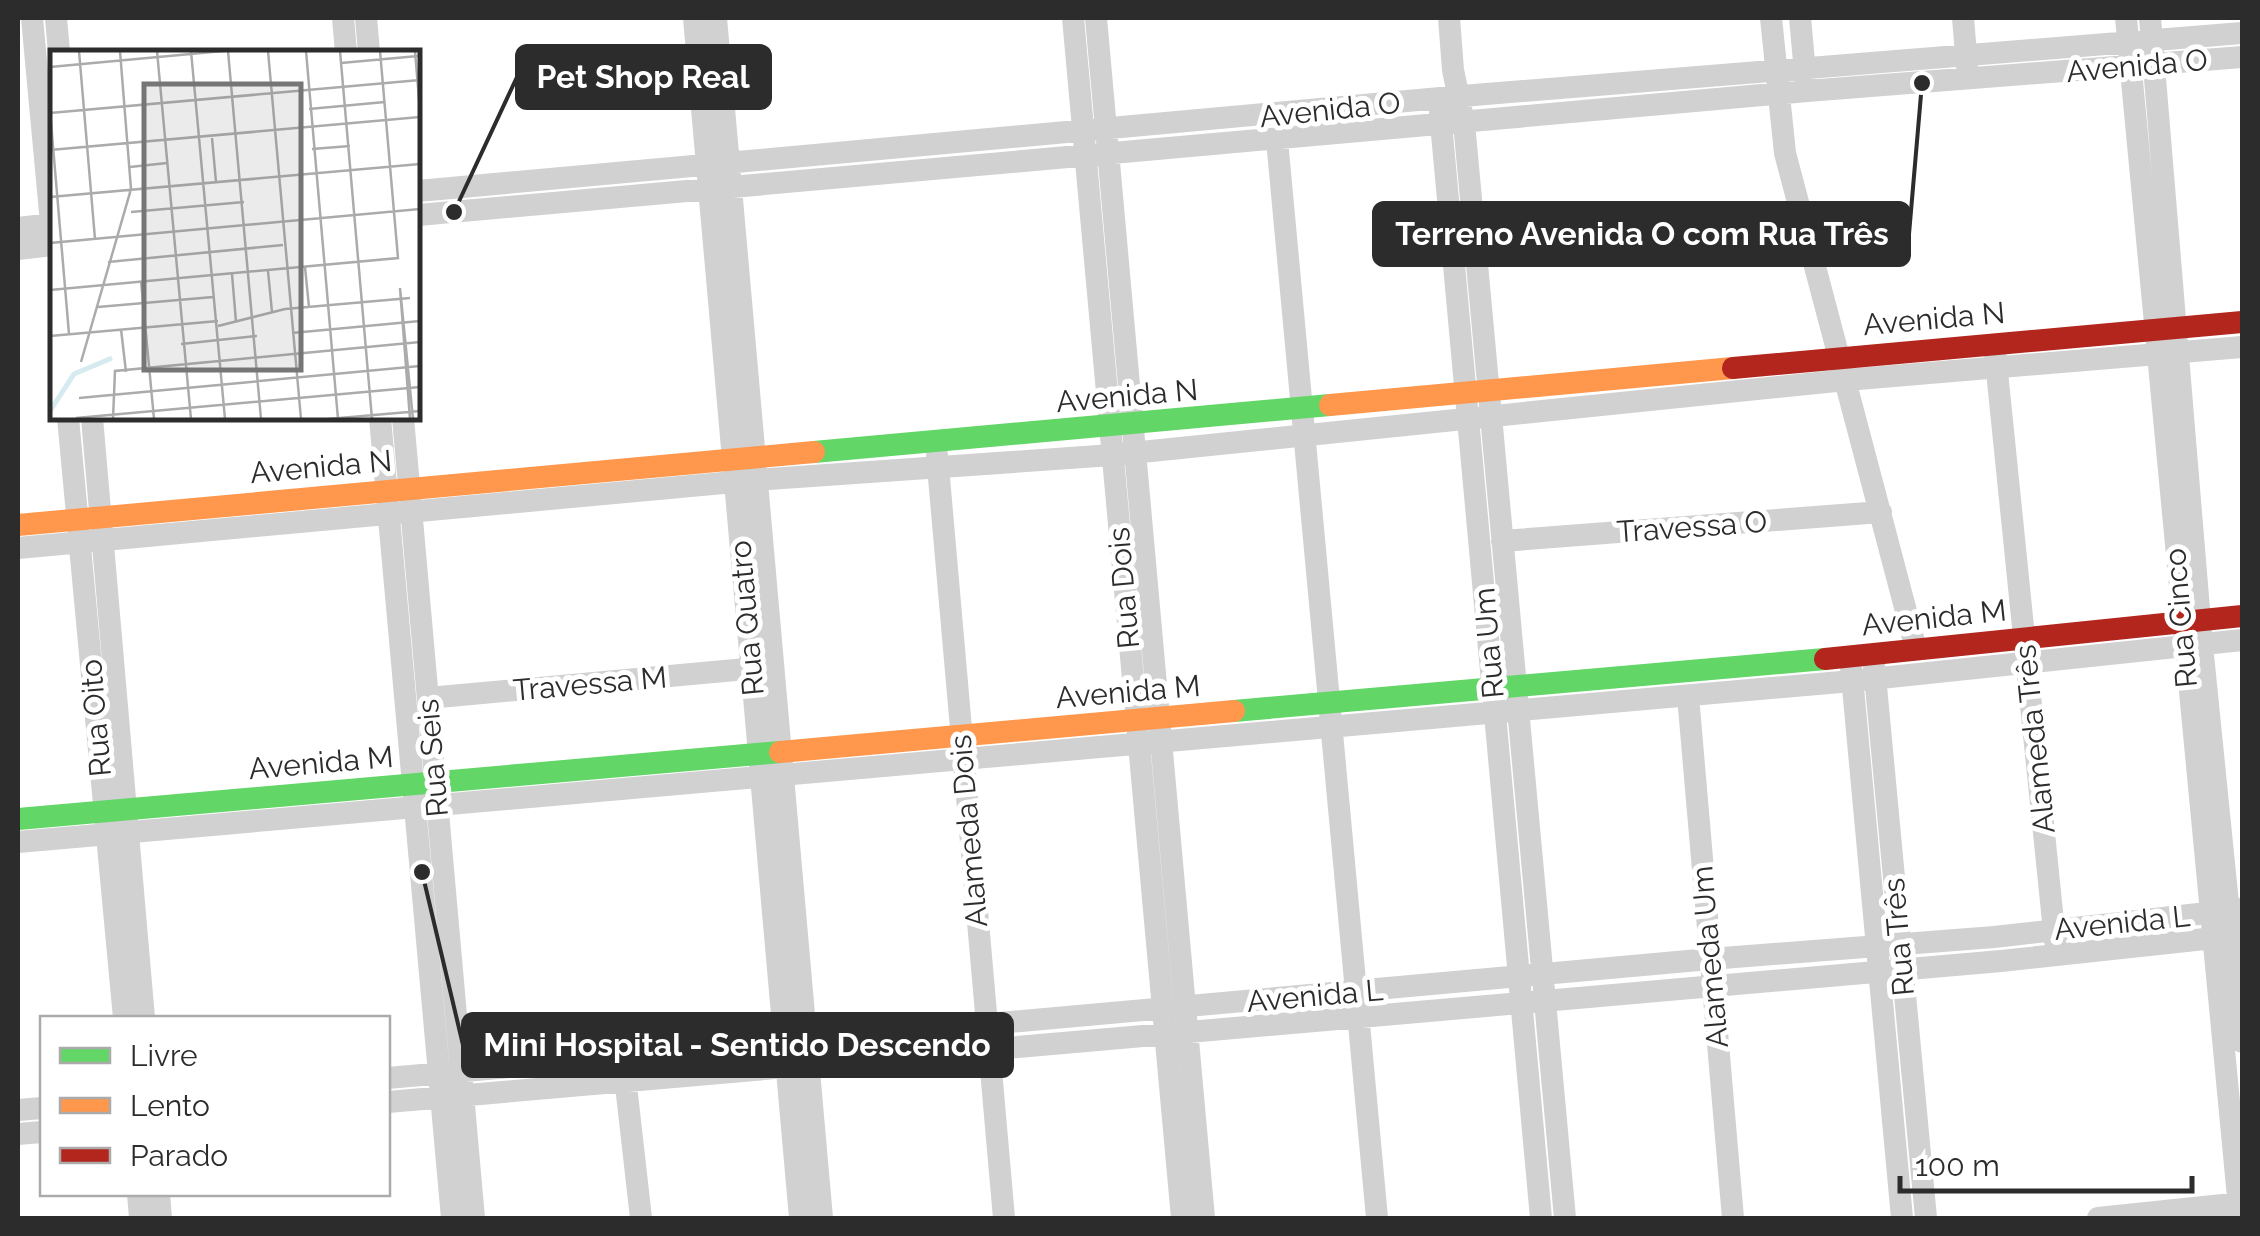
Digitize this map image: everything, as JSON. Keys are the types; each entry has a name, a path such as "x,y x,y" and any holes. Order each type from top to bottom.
{"street":[{"path":"32,18 50,203"},
{"path":"56,18 60,50"},
{"path":"343,18 346,50"},
{"path":"366,18 369,50"},
{"name":"Rua Quatro","path":"694,18 719,178"},
{"name":"Rua Quatro","path":"716,18 719,178 796,1053 800,1218"},
{"name":"Rua Dois","path":"1073,18 1095,144 1149,732 1175,1020 1182,1218"},
{"name":"Rua Dois","path":"1095,144 1096,18"},
{"name":"Rua Um","path":"1450,18 1451,98 1440,125 1480,418 1533,1001 1541,1218"},
{"path":"1771,18 1779,126 1916,650"},
{"path":"1800,18 1806,80"},
{"path":"1963,18 1968,79"},
{"name":"Rua Cinco","path":"2126,18 2141,54 2193,645 2227,911 2240,1208"},
{"name":"Rua Cinco","path":"2141,54 2150,18"},
{"name":"Avenida O","path":"1806,80 1968,79 2141,54 2242,32"},
{"name":"Avenida O","path":"1095,144 1277,140 1440,125 1806,80 1966,54 2242,57"},
{"name":"Avenida O","path":"420,215 719,178 1095,144 1451,98 1775,83"},
{"name":"Rua Um","path":"1451,98 1464,122 1476,256 1477,392"},
{"path":"1277,140 1377,1218"},
{"name":"Avenida O","path":"420,191 719,178"},
{"path":"18,228 50,224"},
{"path":"1476,256 1805,228"},
{"path":"18,249 50,245"},
{"name":"Avenida N","path":"1995,355 2164,328 2242,322"},
{"name":"Avenida N","path":"400,502 743,457 1121,427 1477,392 1995,355 2167,353 2242,347"},
{"name":"Alameda Três","path":"1995,355 2056,955"},
{"name":"Avenida N","path":"18,548 101,529 400,502 1123,454 1480,418 1842,368"},
{"name":"Rua Um","path":"1480,418 1502,541 1505,699"},
{"name":"Rua Oito","path":"68,420 77,532 144,1016"},
{"name":"Rua Oito","path":"92,420 101,529 124,1016"},
{"name":"Rua Seis","path":"380,420 400,502 428,698 425,795"},
{"name":"Rua Seis","path":"403,420 400,502 452,1097 452,1218"},
{"name":"Alameda Dois","path":"936,442 1004,1218"},
{"name":"Travessa O","path":"1502,541 1881,512"},
{"name":"Avenida N","path":"18,525 77,532"},
{"name":"Avenida M","path":"18,842 116,824 1863,668 2027,650 2191,621 2242,616"},
{"name":"Avenida M","path":"1505,699 1688,696 1863,668 1916,650 2193,645 2242,640"},
{"name":"Travessa M","path":"428,698 762,667"},
{"name":"Rua Três","path":"1863,668 1890,970 1902,1218"},
{"name":"Alameda Um","path":"1688,696 1733,1218"},
{"name":"Avenida M","path":"18,820 116,824"},
{"name":"Avenida L","path":"1357,1004 1531,976 2227,911"},
{"name":"Rua Cinco","path":"2229,936 2242,1042"},
{"name":"Avenida L","path":"390,1102 796,1053 1357,1004 1533,1001 2229,936"},
{"name":"Rua Três","path":"1890,970 1926,1218"},
{"name":"Rua Um","path":"1533,1001 1565,1218"},
{"name":"Rua Dois","path":"1175,1020 1204,1218"},
{"name":"Rua Quatro","path":"796,1053 822,1218"},
{"path":"625,1071 641,1218"},
{"name":"Avenida L","path":"390,1078 450,1073 625,1071"},
{"name":"Rua Seis","path":"452,1097 474,1218"},
{"path":"2098,1218 2240,1208"}],"traffic: fast":[{"path":"814,452 1330,405"},
{"path":"1234,711 1825,659"},
{"path":"18,819 780,752"}],"traffic: slow":[{"path":"1330,405 1733,368"},
{"path":"18,525 814,452"},
{"path":"780,752 1234,711"}],"traffic: jam":[{"path":"1733,368 2242,322"},
{"path":"1825,659 2242,616"}],"place":[{"name":"Terreno Avenida O com Rua Três","path":"1922,83"},
{"name":"Pet Shop Real","path":"454,212"},
{"name":"Mini Hospital - Sentido Descendo","path":"422,872"}]}
